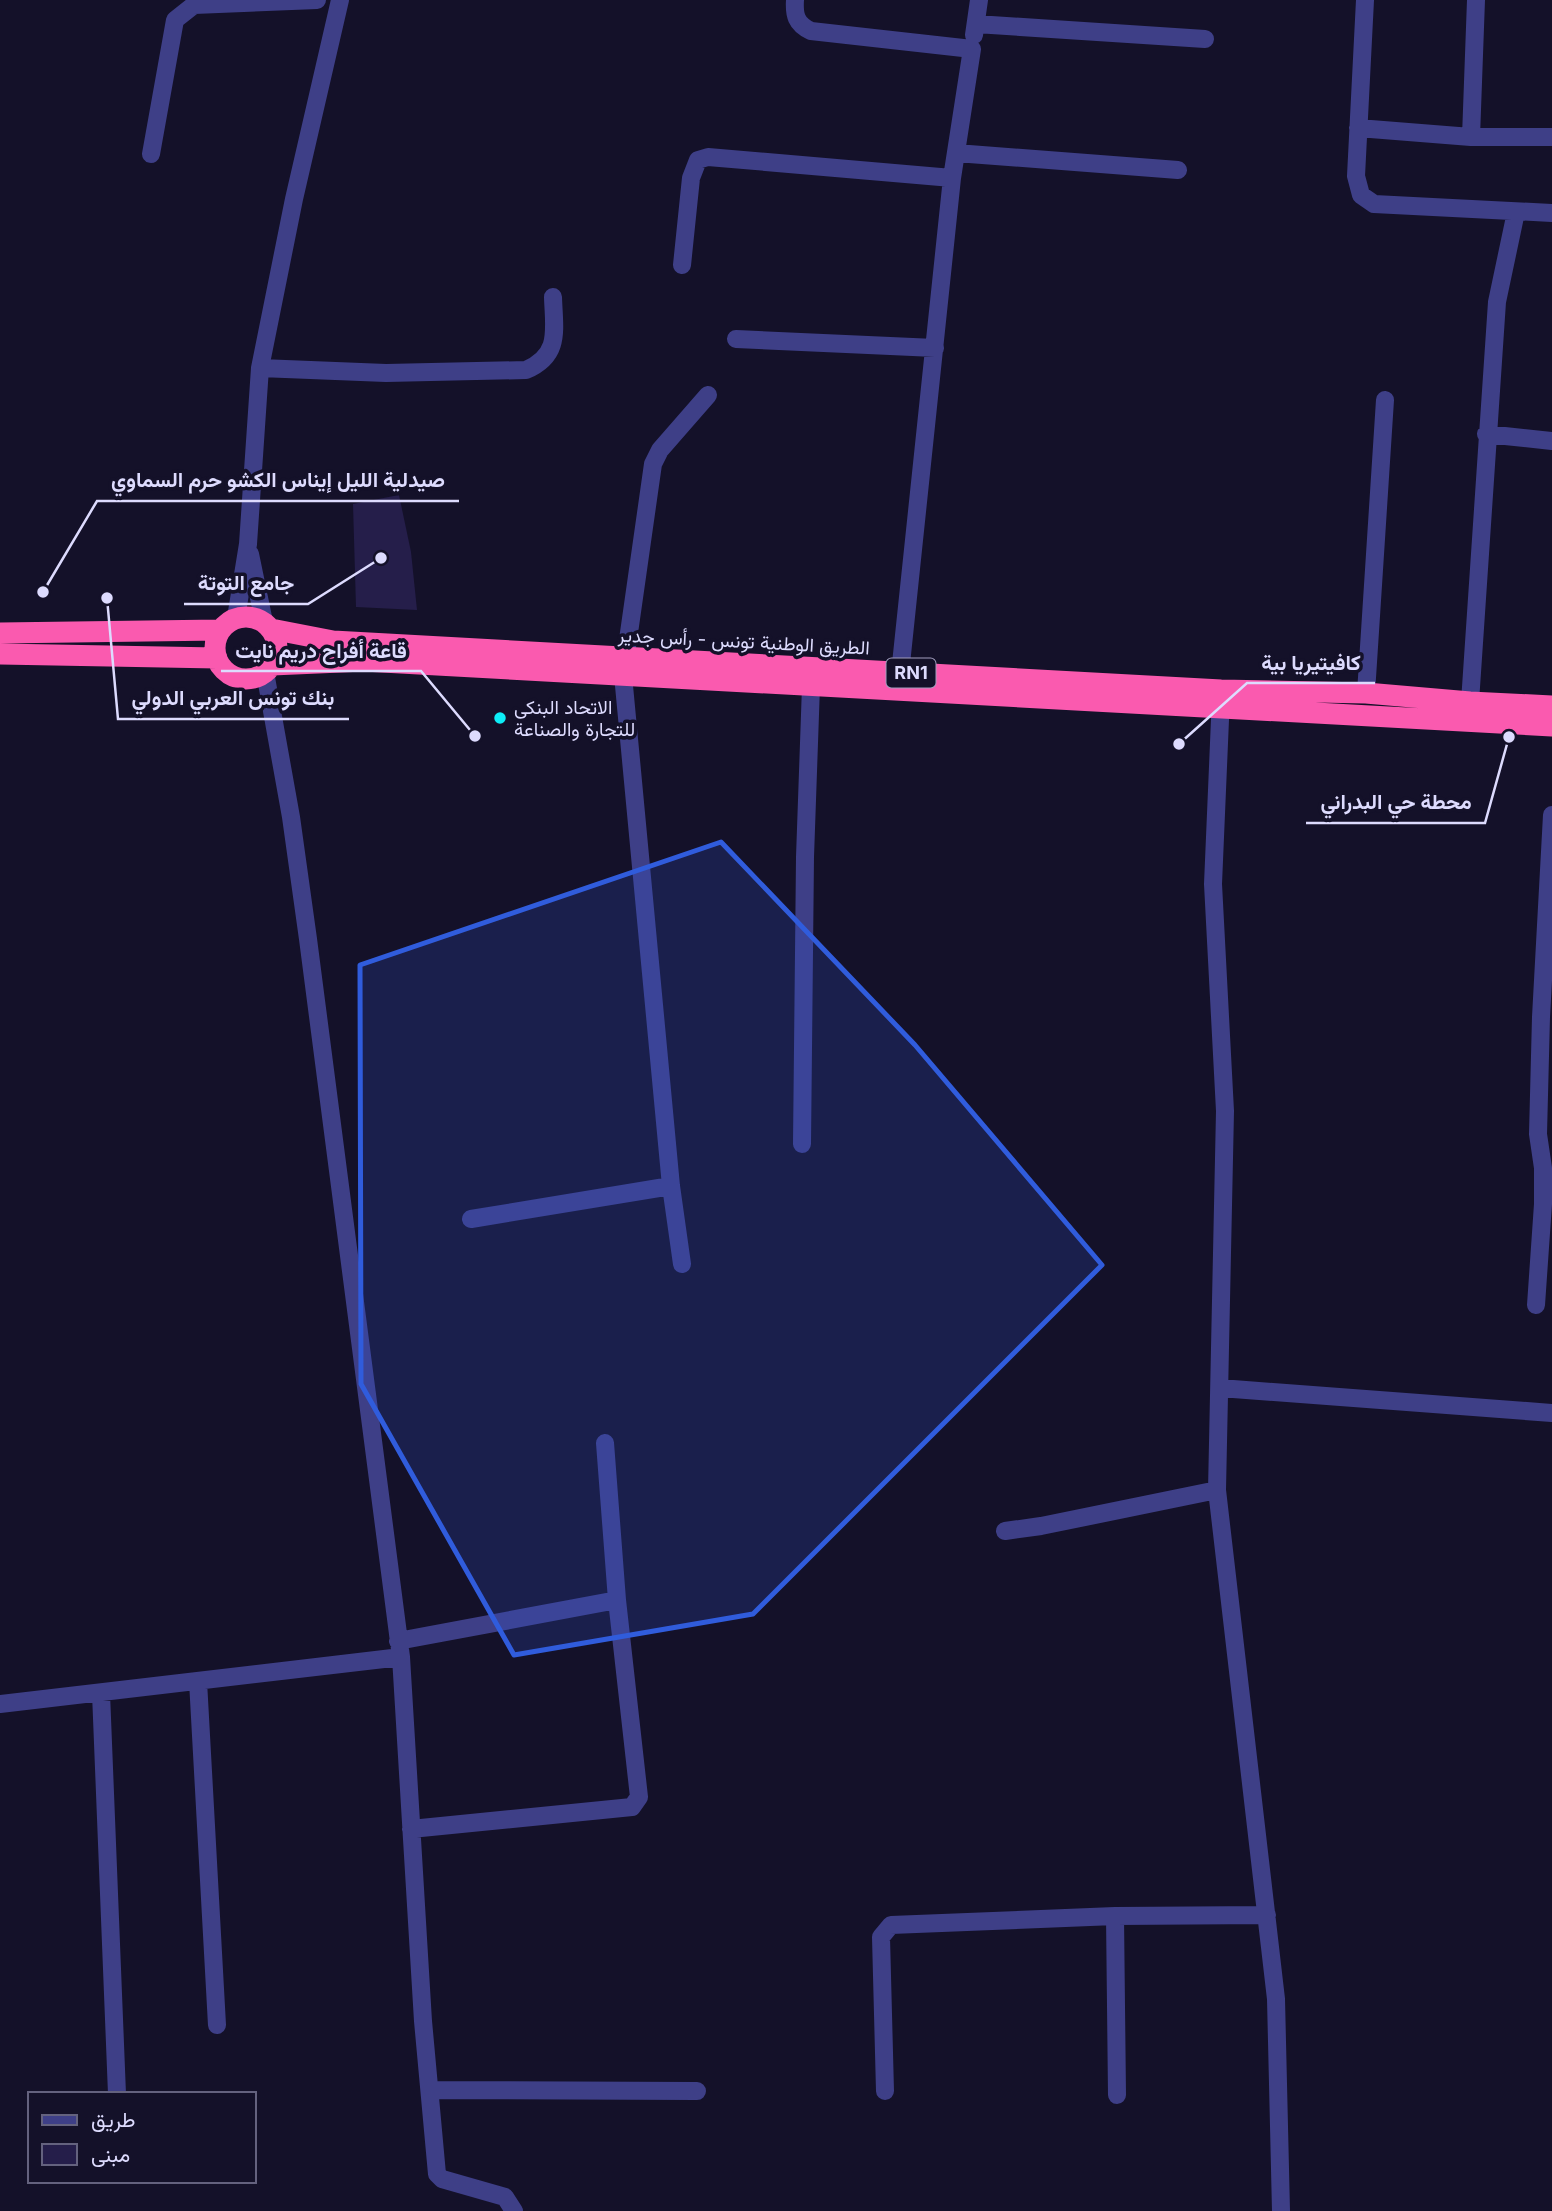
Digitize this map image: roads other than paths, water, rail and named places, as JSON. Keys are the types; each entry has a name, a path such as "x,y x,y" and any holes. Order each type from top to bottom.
{"highway":[{"name":"RN1","path":"0,634 228,624 245,617 267,625"},
{"path":"0,654 217,658 215,648 228,624"},
{"name":"الطريق الوطنية تونس - رأس جدير","path":"267,625 333,641 624,666 811,686 899,682"},
{"path":"267,625 277,647 268,669"},
{"name":"RN1","path":"217,658 221,666 237,677 256,677 268,669"},
{"name":"الطريق الوطنية تونس - رأس جدير","path":"268,669 364,661 624,666 1221,699 1552,726"},
{"name":"الطريق الوطنية تونس - رأس جدير","path":"1221,699 1366,693 1552,706"}],"street":[{"path":"151,154 175,20 181,13 194,5 317,0"},
{"path":"228,624 248,544 260,368 294,199 341,0"},
{"path":"795,0 794,13 798,22 811,31 972,49"},
{"path":"899,682 952,178 979,0"},
{"path":"1365,0 1358,128 1358,189 1366,200 1374,204 1552,213"},
{"path":"1471,136 1476,0"},
{"path":"975,24 1205,39"},
{"path":"1358,128 1471,136 1552,137"},
{"path":"956,153 1178,170"},
{"path":"682,265 691,178 698,160 708,157 952,178"},
{"path":"1470,702 1497,302 1516,212"},
{"path":"260,368 386,373 526,370 541,364 555,338 553,297"},
{"path":"736,339 935,348"},
{"path":"682,1264 670,1186 624,666 653,464 660,450 708,395"},
{"path":"1366,693 1385,400"},
{"path":"1486,434 1552,441"},
{"path":"248,544 267,625"},
{"path":"268,669 308,939 399,1649 430,2090 439,2177 505,2197 514,2211"},
{"path":"802,1144 805,858 811,686"},
{"path":"1221,699 1213,884 1225,1111 1217,1490 1276,1999 1281,2211"},
{"path":"1536,1305 1543,1204 1543,1168 1538,1134 1541,1017 1552,815"},
{"path":"471,1219 670,1186"},
{"path":"1220,1388 1552,1413"},
{"path":"411,1829 634,1806 639,1797 617,1600 605,1443"},
{"path":"1005,1531 1217,1490"},
{"path":"0,1704 198,1681 399,1649 617,1600"},
{"path":"198,1681 217,2025"},
{"path":"101,1693 117,2092"},
{"path":"885,2091 881,1937 891,1925 1115,1916 1267,1915"},
{"path":"1115,1916 1117,2095"},
{"path":"430,2090 696,2091"}],"place":[{"name":"جامع التوتة","path":"381,558"},
{"name":"صيدلية الليل إيناس الكشو حرم السماوي","path":"43,592"},
{"name":"بنك تونس العربي الدولي","path":"107,598"},
{"name":"الاتحاد البنكي للتجارة والصناعة","path":"500,718"},
{"name":"قاعة أفراح دريم نايت","path":"475,736"},
{"name":"محطة حي البدراني","path":"1509,737"},
{"name":"كافيتيريا بية","path":"1179,744"}]}
